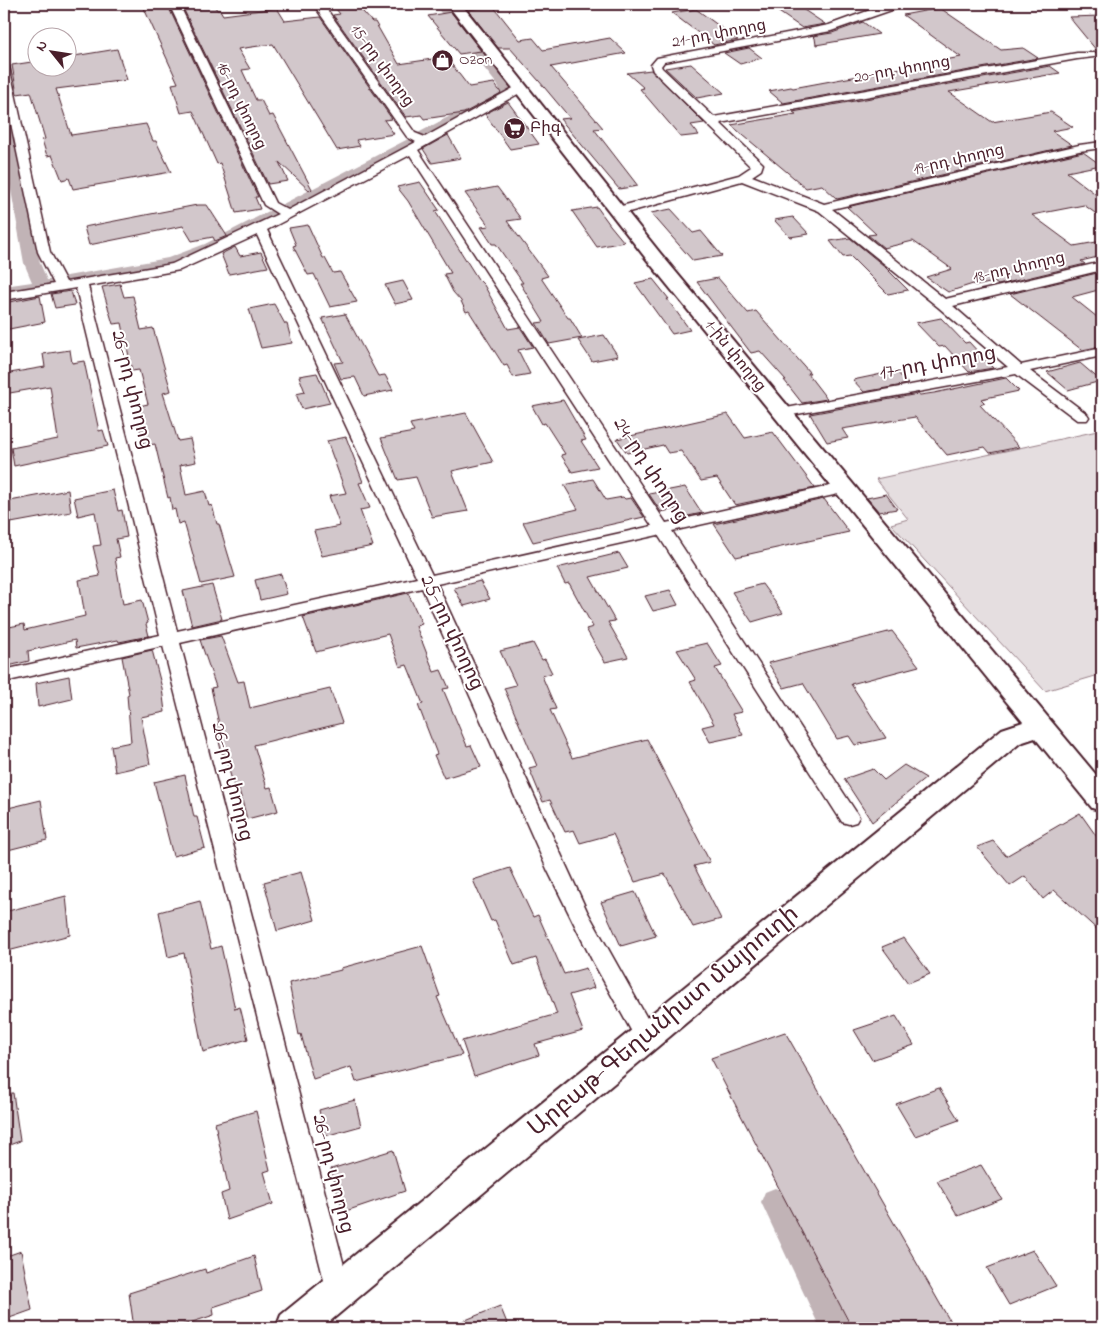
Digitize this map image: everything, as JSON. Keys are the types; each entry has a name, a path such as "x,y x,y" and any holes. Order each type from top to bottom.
{"main road":[{"name":"1-ին փողոց","path":"454,4 781,413 1102,802"},
{"name":"Արբաթ-Գեղանիստ մայրուղի","path":"294,1328 1011,736 1031,716"}],"street":[{"name":"16-րդ փողոց","path":"174,4 270,205 287,214"},
{"name":"15-րդ փողոց","path":"318,4 419,146"},
{"path":"864,4 876,11"},
{"name":"21-րդ փողոց","path":"713,121 657,69 656,65 660,60 831,28 876,11 904,4"},
{"name":"20-րդ փողոց","path":"713,121 1098,54"},
{"path":"4,66 44,252 62,286"},
{"path":"4,296 175,267 258,230 419,146 521,88"},
{"path":"618,211 743,178 753,172 757,164 713,121"},
{"name":"19-րդ փողոց","path":"823,208 1079,148 1102,145"},
{"name":"24-րդ փողոց","path":"419,146 662,529 849,817"},
{"path":"743,178 823,208 943,304 1018,369 1082,417"},
{"name":"25-րդ փողոց","path":"258,230 264,234 427,581 574,904 626,1003 646,1036"},
{"name":"18-րդ փողոց","path":"943,304 1102,266"},
{"name":"26-րդ փողոց","path":"81,284 170,639 339,1292"},
{"name":"17-րդ փողոց","path":"781,413 1102,352"},
{"path":"4,676 843,488"}],"shaded area":[{"path":"1102,430 1102,674 1045,691 891,524 908,519 876,479"}],"building":[{"path":"142,4 167,4 258,197 255,197 260,209 236,213 220,163 217,164 193,111 181,113 172,84 178,83"},
{"path":"181,4 214,5 223,15 277,8 285,21 320,17 392,119 384,120 394,134 356,140 360,146 337,150 273,44 238,49 250,69 242,70 256,100 261,100 269,116 273,115 312,189 310,191 279,162 288,181 268,184"},
{"path":"332,4 356,4 372,22 375,22 399,64 446,57 469,87 494,83 501,93 464,113 424,119 421,115 406,117 333,15 340,14"},
{"path":"767,4 795,4 825,24 802,28"},
{"path":"493,6 520,40 533,38 543,50 610,38 626,53 551,67 603,128 594,129 638,186 619,189 560,119 570,118 539,81 510,48 498,48 468,10"},
{"path":"940,8 1001,50 1023,48 1038,58 783,103 769,91 961,57 903,15"},
{"path":"696,9 738,40 714,45 672,13"},
{"path":"451,12 481,51 459,54 428,16"},
{"path":"1102,16 1102,51 1097,51 1069,17"},
{"path":"863,22 879,34 816,45 813,36 832,33"},
{"path":"749,48 762,58 740,64 724,53"},
{"path":"117,49 127,80 56,89 71,135 146,124 153,141 156,141 171,172 73,189 69,178 62,180 52,155 47,156 42,140 45,139 31,92 17,94 12,65 28,63 28,78 78,78 78,55"},
{"path":"691,64 724,93 697,98 665,68"},
{"path":"1050,66 1060,73 949,92 992,122 1051,112 1073,127 1052,131 1072,145 837,199 822,185 806,188 731,125 796,114 793,112"},
{"path":"651,70 704,123 691,125 699,135 681,137 640,89 644,88 627,73"},
{"path":"508,102 539,144 510,149 485,114"},
{"path":"448,135 461,158 432,163 423,149"},
{"path":"1083,152 1101,165 1067,172 1102,199 1102,218 1084,205 1032,215 1074,246 1102,241 1102,256 1081,261 1085,264 998,285 994,282 976,286 973,284 948,292 926,277 952,269 913,241 884,248 868,235 876,234 847,207"},
{"path":"420,182 439,210 435,211 478,279 484,285 508,329 520,327 533,347 518,350 530,374 513,377 507,365 504,366 469,311 466,312 461,301 453,292 444,274 451,273 408,201 397,187"},
{"path":"497,187 521,219 507,221 548,276 541,278 582,338 549,344 536,323 544,322 520,283 523,283 496,244 492,244 481,227 489,226 465,193"},
{"path":"197,205 207,205 227,236 215,241 213,237 192,241 183,226 89,245 84,227"},
{"path":"597,207 624,242 597,247 572,211"},
{"path":"671,209 693,233 701,231 722,256 693,261 651,213"},
{"path":"793,217 809,234 790,237 774,220"},
{"path":"308,225 323,258 325,258 333,273 340,272 357,302 330,307 314,274 308,275 293,246 296,245 289,228"},
{"path":"850,238 883,265 908,290 888,294 850,256 843,257 830,241"},
{"path":"235,247 240,256 261,252 268,267 229,274 221,254"},
{"path":"1097,273 1102,277 1102,289 1072,297 1102,321 1102,346 1082,350 1010,294"},
{"path":"718,278 748,313 756,311 810,373 807,373 827,399 802,403 784,380 786,380 760,351 751,353 697,282"},
{"path":"653,279 690,330 672,334 635,283"},
{"path":"403,281 413,300 395,304 385,285"},
{"path":"120,284 124,297 133,296 141,330 153,328 171,391 163,393 178,441 190,439 196,462 180,465 186,495 205,491 209,506 212,505 217,524 219,524 235,577 201,584 184,522 178,524 175,509 172,510 170,497 168,498 155,444 144,446 140,429 146,428 139,406 148,404 139,370 132,371 122,323 113,324 102,287"},
{"path":"71,291 75,305 55,308 51,294"},
{"path":"40,296 45,322 4,330 4,303"},
{"path":"274,304 285,324 287,324 292,343 261,348 249,309"},
{"path":"345,314 378,376 385,375 393,390 364,396 355,377 341,379 334,363 343,362 322,318"},
{"path":"941,318 965,343 969,342 993,368 969,372 945,346 939,347 916,323"},
{"path":"604,335 618,356 592,361 578,340"},
{"path":"70,350 72,363 84,361 99,431 103,430 108,446 14,466 11,448 58,439 50,386 4,394 4,374 45,367 43,354"},
{"path":"1080,363 1101,381 1068,390 1047,372"},
{"path":"896,371 908,384 864,392 853,380"},
{"path":"317,373 330,403 302,409 296,394 305,392 299,376"},
{"path":"1006,378 1019,391 981,399 985,403 980,405 1019,447 990,453 985,447 947,455 915,417 842,429 848,438 827,442 810,414 918,394 934,393"},
{"path":"563,400 586,440 581,441 598,467 572,472 561,455 565,454 545,423 542,424 532,406"},
{"path":"466,413 493,462 452,471 468,511 432,517 416,477 398,480 381,438 414,432 410,424"},
{"path":"728,414 745,438 773,432 815,488 735,505 717,478 701,481 681,451 668,453 663,445 627,453 617,439"},
{"path":"346,437 363,482 359,483 370,508 360,510 373,546 322,556 314,531 340,526 329,496 346,493 327,441"},
{"path":"593,479 606,500 623,497 625,499 631,498 644,517 533,542 523,522 578,509 564,485"},
{"path":"685,487 702,513 679,518 676,509 661,512 649,494"},
{"path":"68,490 71,512 11,523 10,501"},
{"path":"113,490 118,511 122,510 127,537 116,539 120,557 115,558 123,604 142,600 149,636 76,648 75,640 28,651 29,661 4,667 4,628 24,624 25,630 85,616 79,580 100,576 93,546 101,545 95,512 78,516 74,498"},
{"path":"886,494 897,509 879,512 867,498"},
{"path":"824,499 849,532 736,557 714,524"},
{"path":"619,553 628,568 590,577 615,621 608,622 628,657 605,662 586,629 593,627 569,583 565,584 557,568"},
{"path":"281,574 287,594 260,600 255,580"},
{"path":"480,581 490,599 464,606 454,588"},
{"path":"762,584 783,613 752,622 732,592"},
{"path":"212,585 222,619 192,626 183,591"},
{"path":"670,590 678,605 653,611 645,596"},
{"path":"408,593 422,624 416,626 434,672 441,670 449,688 443,689 467,746 471,745 481,767 444,778 434,755 437,754 418,705 423,704 407,665 400,667 388,634 316,652 303,617"},
{"path":"892,631 919,666 851,684 886,738 855,745 849,736 837,739 803,683 784,688 768,663"},
{"path":"221,636 238,682 244,681 250,708 330,689 342,723 254,745 267,788 271,787 278,811 247,819 238,786 234,787 224,753 222,754 215,725 219,724 211,688 216,687 200,640"},
{"path":"533,643 542,660 545,659 552,673 542,676 556,709 550,710 572,758 647,739 710,862 694,866 721,919 693,927 665,874 635,882 613,834 580,843 574,830 565,832 550,800 543,802 529,768 537,766 504,688 516,685 500,651"},
{"path":"707,643 722,666 715,668 742,712 732,714 743,735 710,742 702,727 714,724 690,682 696,680 677,650"},
{"path":"152,650 162,688 165,712 141,717 150,764 115,772 111,746 131,742 127,695 129,694 122,657"},
{"path":"69,676 72,699 38,707 36,683"},
{"path":"904,765 926,778 872,822 844,779 873,769 884,780"},
{"path":"185,775 194,817 197,817 205,848 173,856 154,782"},
{"path":"41,800 47,840 4,851 4,809"},
{"path":"1080,813 1102,844 1102,934 1054,890 1043,899 1025,876 1010,886 977,847 993,841 1006,856"},
{"path":"510,868 533,917 538,915 564,974 586,968 594,988 569,995 583,1031 535,1044 539,1055 474,1076 462,1041 557,1014 536,958 514,965 495,920 491,921 473,880"},
{"path":"301,872 315,920 277,931 264,882"},
{"path":"635,892 656,936 621,946 601,902"},
{"path":"66,896 70,935 4,952 4,912"},
{"path":"200,901 211,949 221,946 235,1009 240,1007 248,1039 203,1052 184,953 168,957 159,912"},
{"path":"904,938 930,974 908,983 882,947"},
{"path":"422,946 440,996 437,997 462,1055 356,1082 351,1067 313,1079 301,1034 299,1035 289,983"},
{"path":"896,1016 914,1045 872,1060 854,1030"},
{"path":"785,1032 951,1323 937,1328 852,1328 711,1058"},
{"path":"939,1088 959,1120 915,1136 896,1104"},
{"path":"13,1093 20,1141 4,1147 4,1094"},
{"path":"355,1100 361,1126 325,1136 319,1110"},
{"path":"256,1111 270,1170 264,1172 273,1204 227,1220 221,1194 229,1191 215,1123"},
{"path":"393,1150 405,1191 343,1212 331,1169"},
{"path":"981,1165 1002,1199 958,1216 937,1181"},
{"path":"1033,1250 1056,1286 1009,1305 987,1268"},
{"path":"21,1251 32,1310 4,1320 4,1257"},
{"path":"254,1256 262,1291 213,1307 214,1315 174,1328 134,1328 129,1293 205,1269 206,1273"},
{"path":"500,1306 509,1328 446,1328"}],"waterway":[{"path":"423,136 506,92 506,87 440,4"},
{"path":"4,116 32,263 41,285"},
{"path":"286,208 415,141"},
{"path":"67,281 172,262 210,247 276,213"},
{"path":"4,291 55,283"},
{"path":"775,1202 836,1328"}],"place":[{"name":"Ozon","path":"443,60"},
{"name":"Բիգ","path":"514,128"}]}
